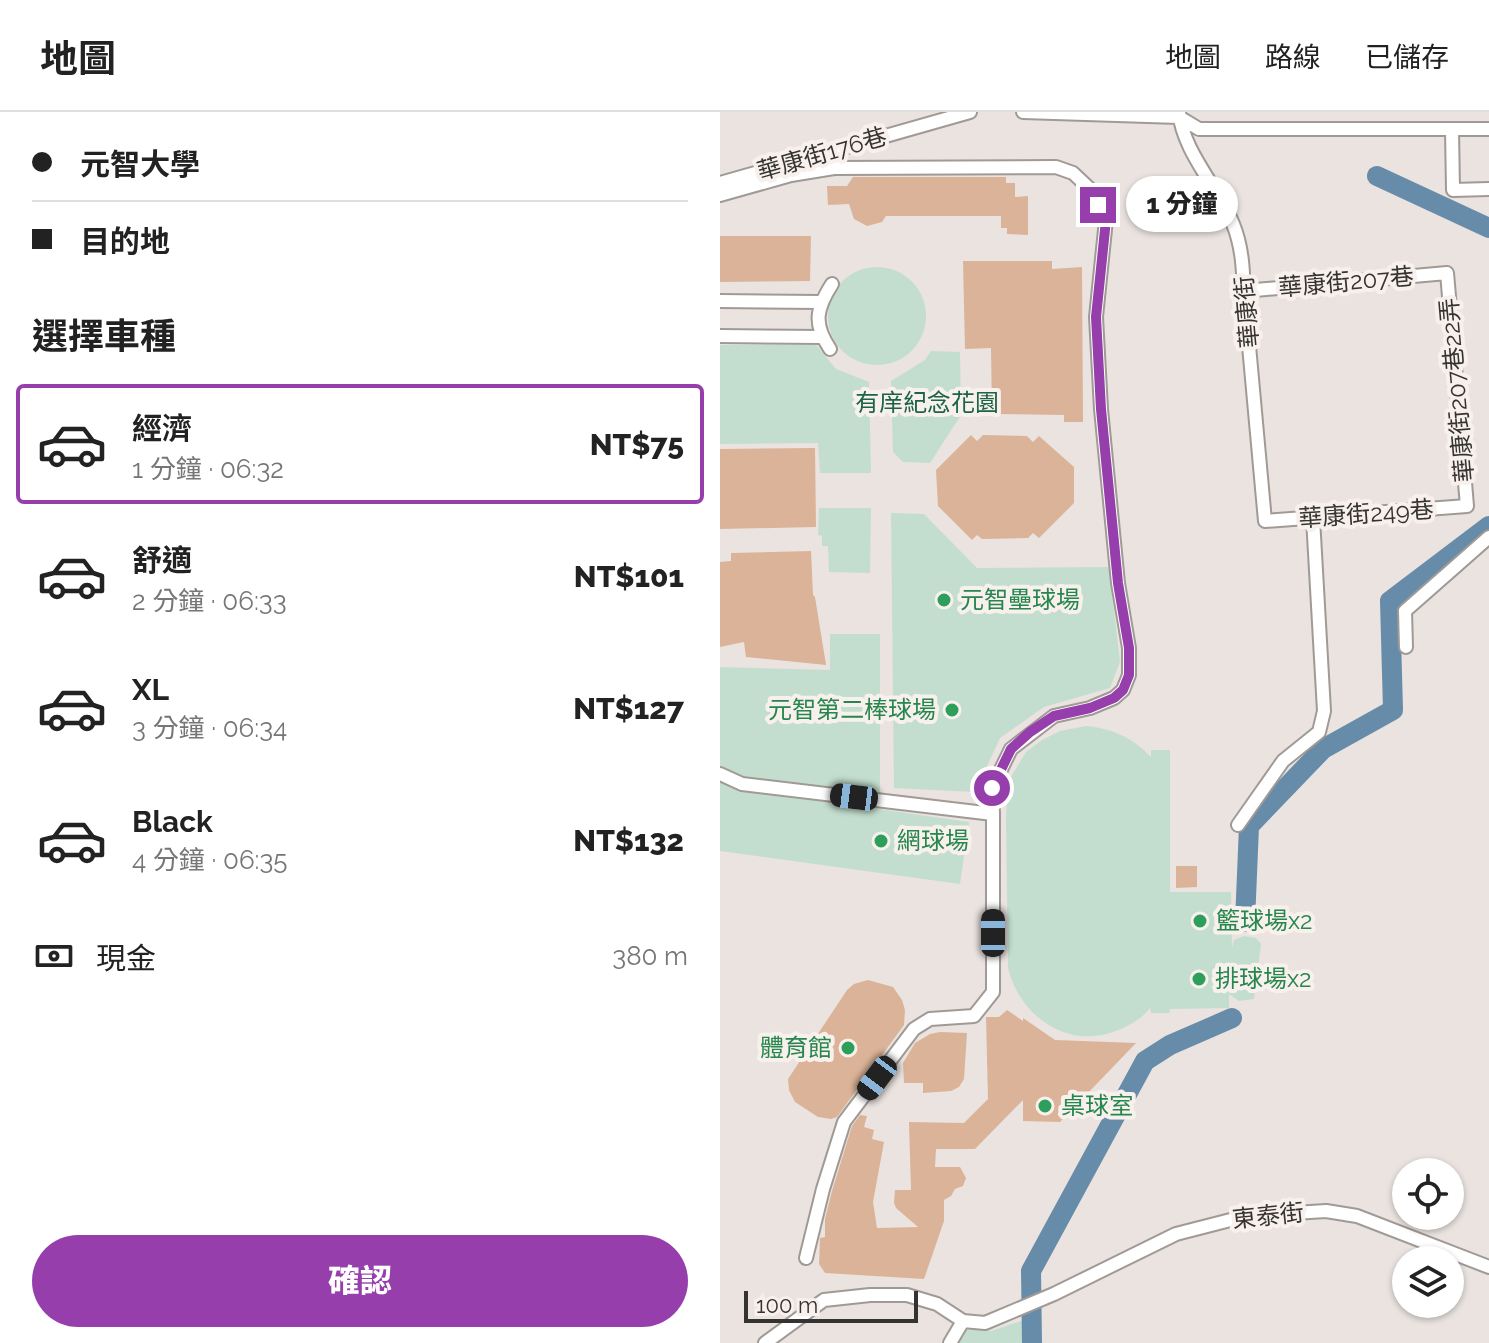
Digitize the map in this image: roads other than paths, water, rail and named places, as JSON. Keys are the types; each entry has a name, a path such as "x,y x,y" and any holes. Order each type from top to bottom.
{"street":[{"name":"華康街176巷","path":"720,183 970,112"},
{"path":"1023,112 1179,114 1199,129 1489,129"},
{"name":"華康街","path":"1179,114 1190,144 1233,224 1242,256 1265,521"},
{"path":"1452,130 1453,190 1489,189"},
{"path":"720,195 791,175 834,168 1056,167 1073,173 1090,189 1106,220 1096,317 1099,378 1118,583 1129,648 1129,675 1123,690 1114,698 1090,708 1054,716 1011,749 992,788 993,992 974,1016 930,1019 914,1029 844,1122 806,1258"},
{"name":"華康街207巷","path":"1244,291 1447,273"},
{"name":"華康街207巷22弄","path":"1447,273 1467,506"},
{"path":"830,349 822,337 818,320 821,302 832,284"},
{"path":"720,301 821,302"},
{"path":"720,336 822,337"},
{"name":"華康街249巷","path":"1265,521 1467,506"},
{"path":"1238,825 1283,761 1319,732 1324,711 1313,518"},
{"path":"1406,647 1405,611 1489,537"},
{"path":"720,774 742,784 993,814"},
{"name":"東泰街","path":"963,1321 985,1323 1054,1294 1176,1234 1246,1216 1326,1211 1357,1216 1489,1267"},
{"path":"765,1343 824,1300 870,1295 907,1295 937,1304 963,1321 950,1343"}],"waterway":[{"path":"1377,176 1489,228"},
{"path":"1245,922 1249,826 1323,749 1393,710 1390,601 1489,526"},
{"path":"1032,1343 1031,1271 1145,1061 1170,1045 1232,1018"}],"place":[{"name":"元智壘球場","path":"944,600"},
{"name":"元智第二棒球場","path":"952,710"},
{"name":"網球場","path":"881,841"},
{"name":"籃球場x2","path":"1200,921"},
{"name":"排球場x2","path":"1199,979"},
{"name":"體育館","path":"848,1048"},
{"name":"桌球室","path":"1045,1106"}],"park label":[{"name":"有庠紀念花園","path":"927,403"}]}
